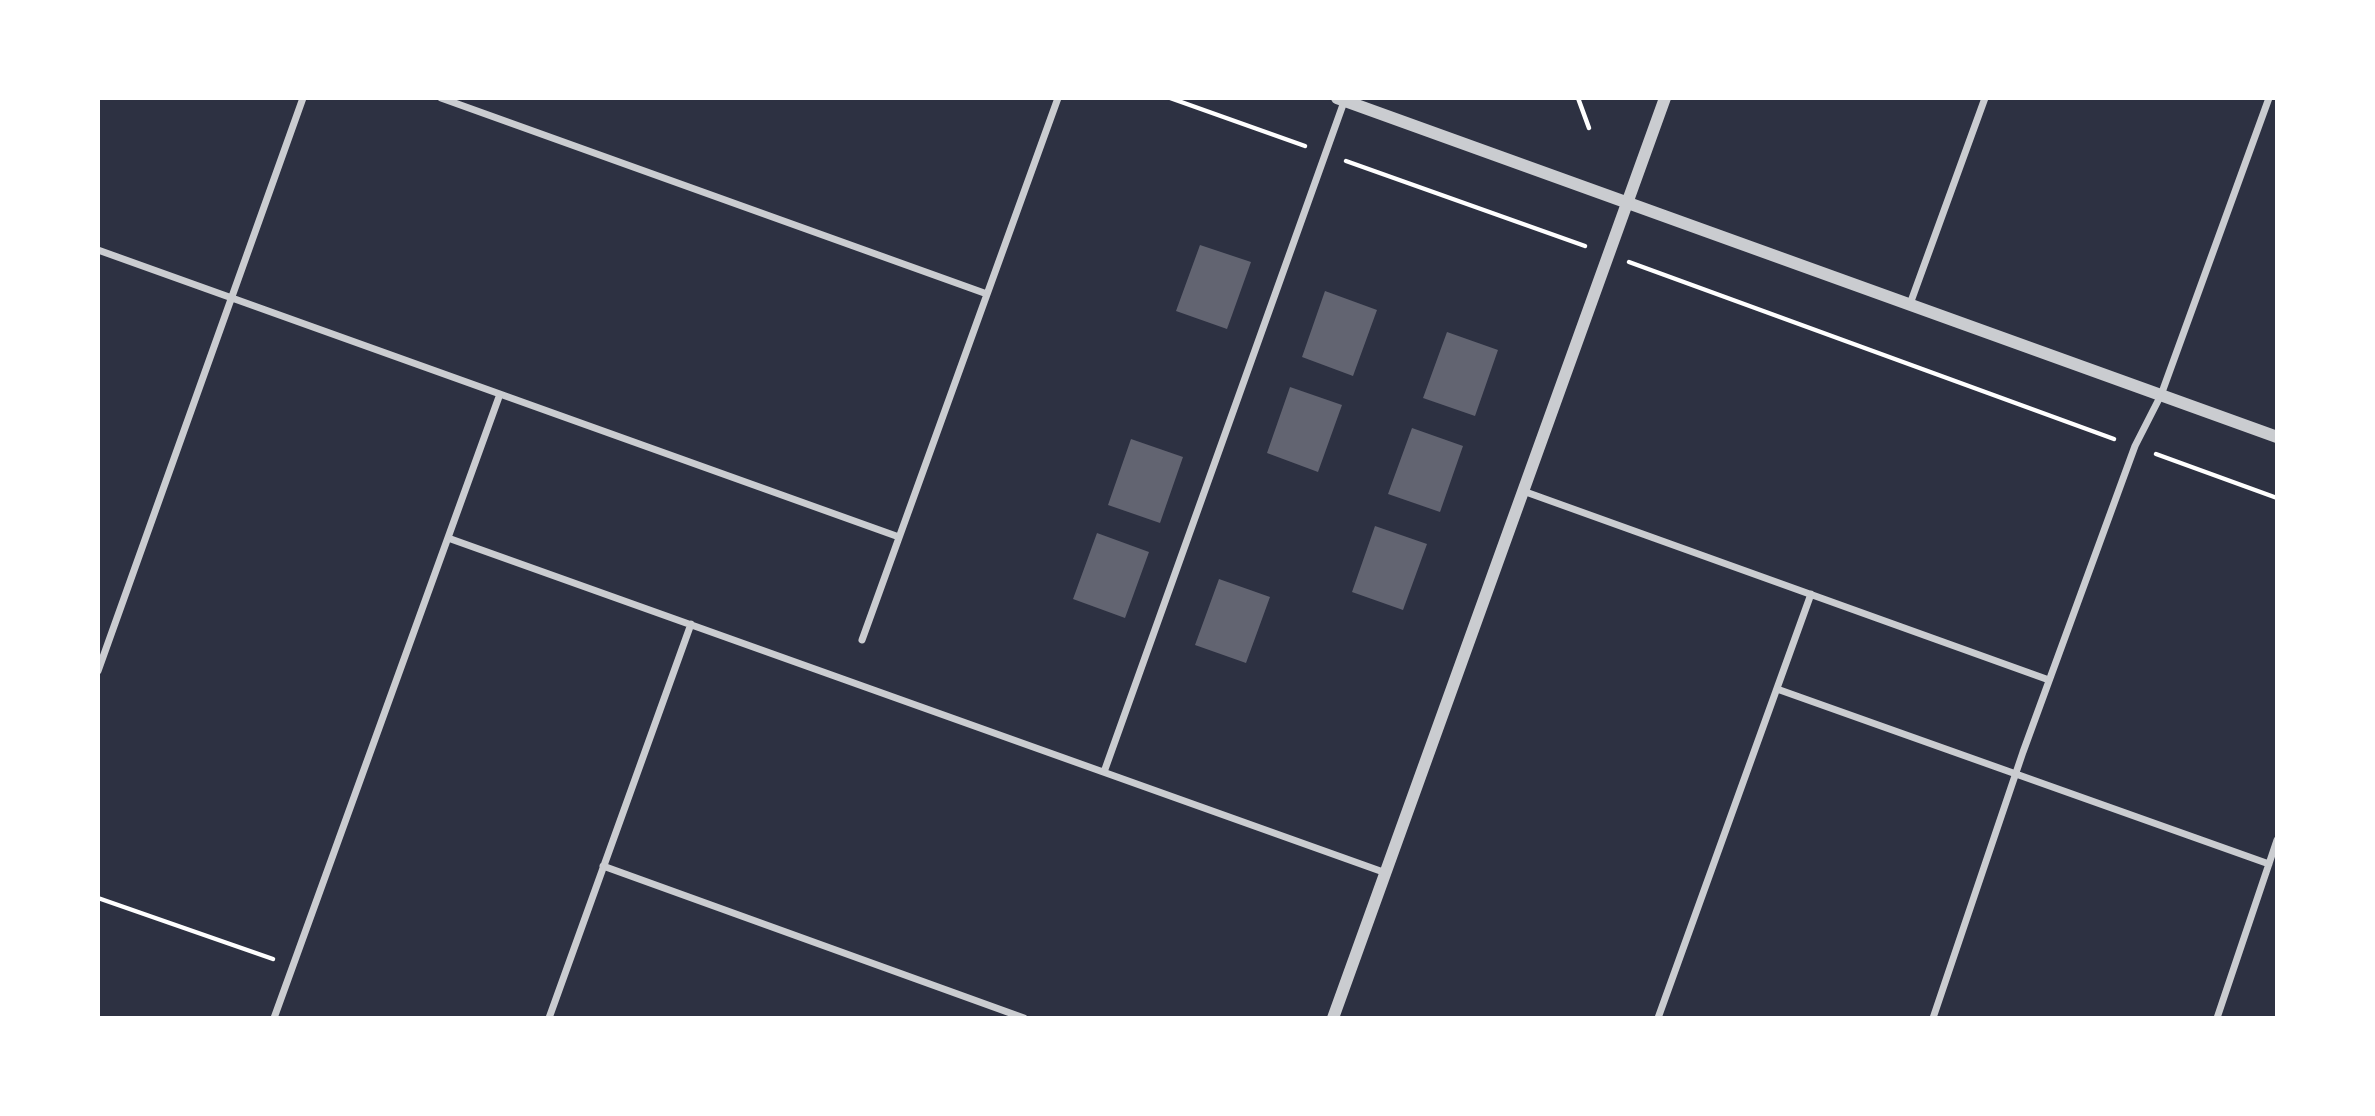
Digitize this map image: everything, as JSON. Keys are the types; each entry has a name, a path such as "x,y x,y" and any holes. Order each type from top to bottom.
{"street":[{"path":"98,671 303,98"},
{"path":"441,98 987,294"},
{"path":"862,640 1058,98"},
{"path":"1333,1018 1665,98"},
{"path":"1910,304 1985,98"},
{"path":"1933,1018 2049,680 2135,446 2161,395 2269,98"},
{"path":"1104,772 1326,154 1342,99 2277,437"},
{"path":"98,250 899,537"},
{"path":"274,1018 500,394"},
{"path":"1523,491 2049,680"},
{"path":"448,538 1386,873"},
{"path":"1658,1018 1811,594"},
{"path":"549,1018 691,624"},
{"path":"1777,689 2269,864"},
{"path":"2217,1018 2277,840"},
{"path":"603,866 1024,1018"}],"path":[{"path":"1170,98 2277,498"},
{"path":"1578,98 1589,128"},
{"path":"98,898 293,966"}],"building":[{"path":"1200,245 1251,262 1227,329 1176,311"},
{"path":"1325,291 1377,310 1353,376 1302,357"},
{"path":"1447,332 1498,350 1475,416 1423,398"},
{"path":"1290,387 1342,405 1318,472 1267,453"},
{"path":"1412,428 1463,446 1440,512 1388,494"},
{"path":"1131,439 1183,457 1160,523 1108,505"},
{"path":"1375,526 1427,544 1403,610 1352,592"},
{"path":"1097,533 1149,552 1125,618 1073,599"},
{"path":"1219,579 1270,597 1246,663 1195,645"}]}
